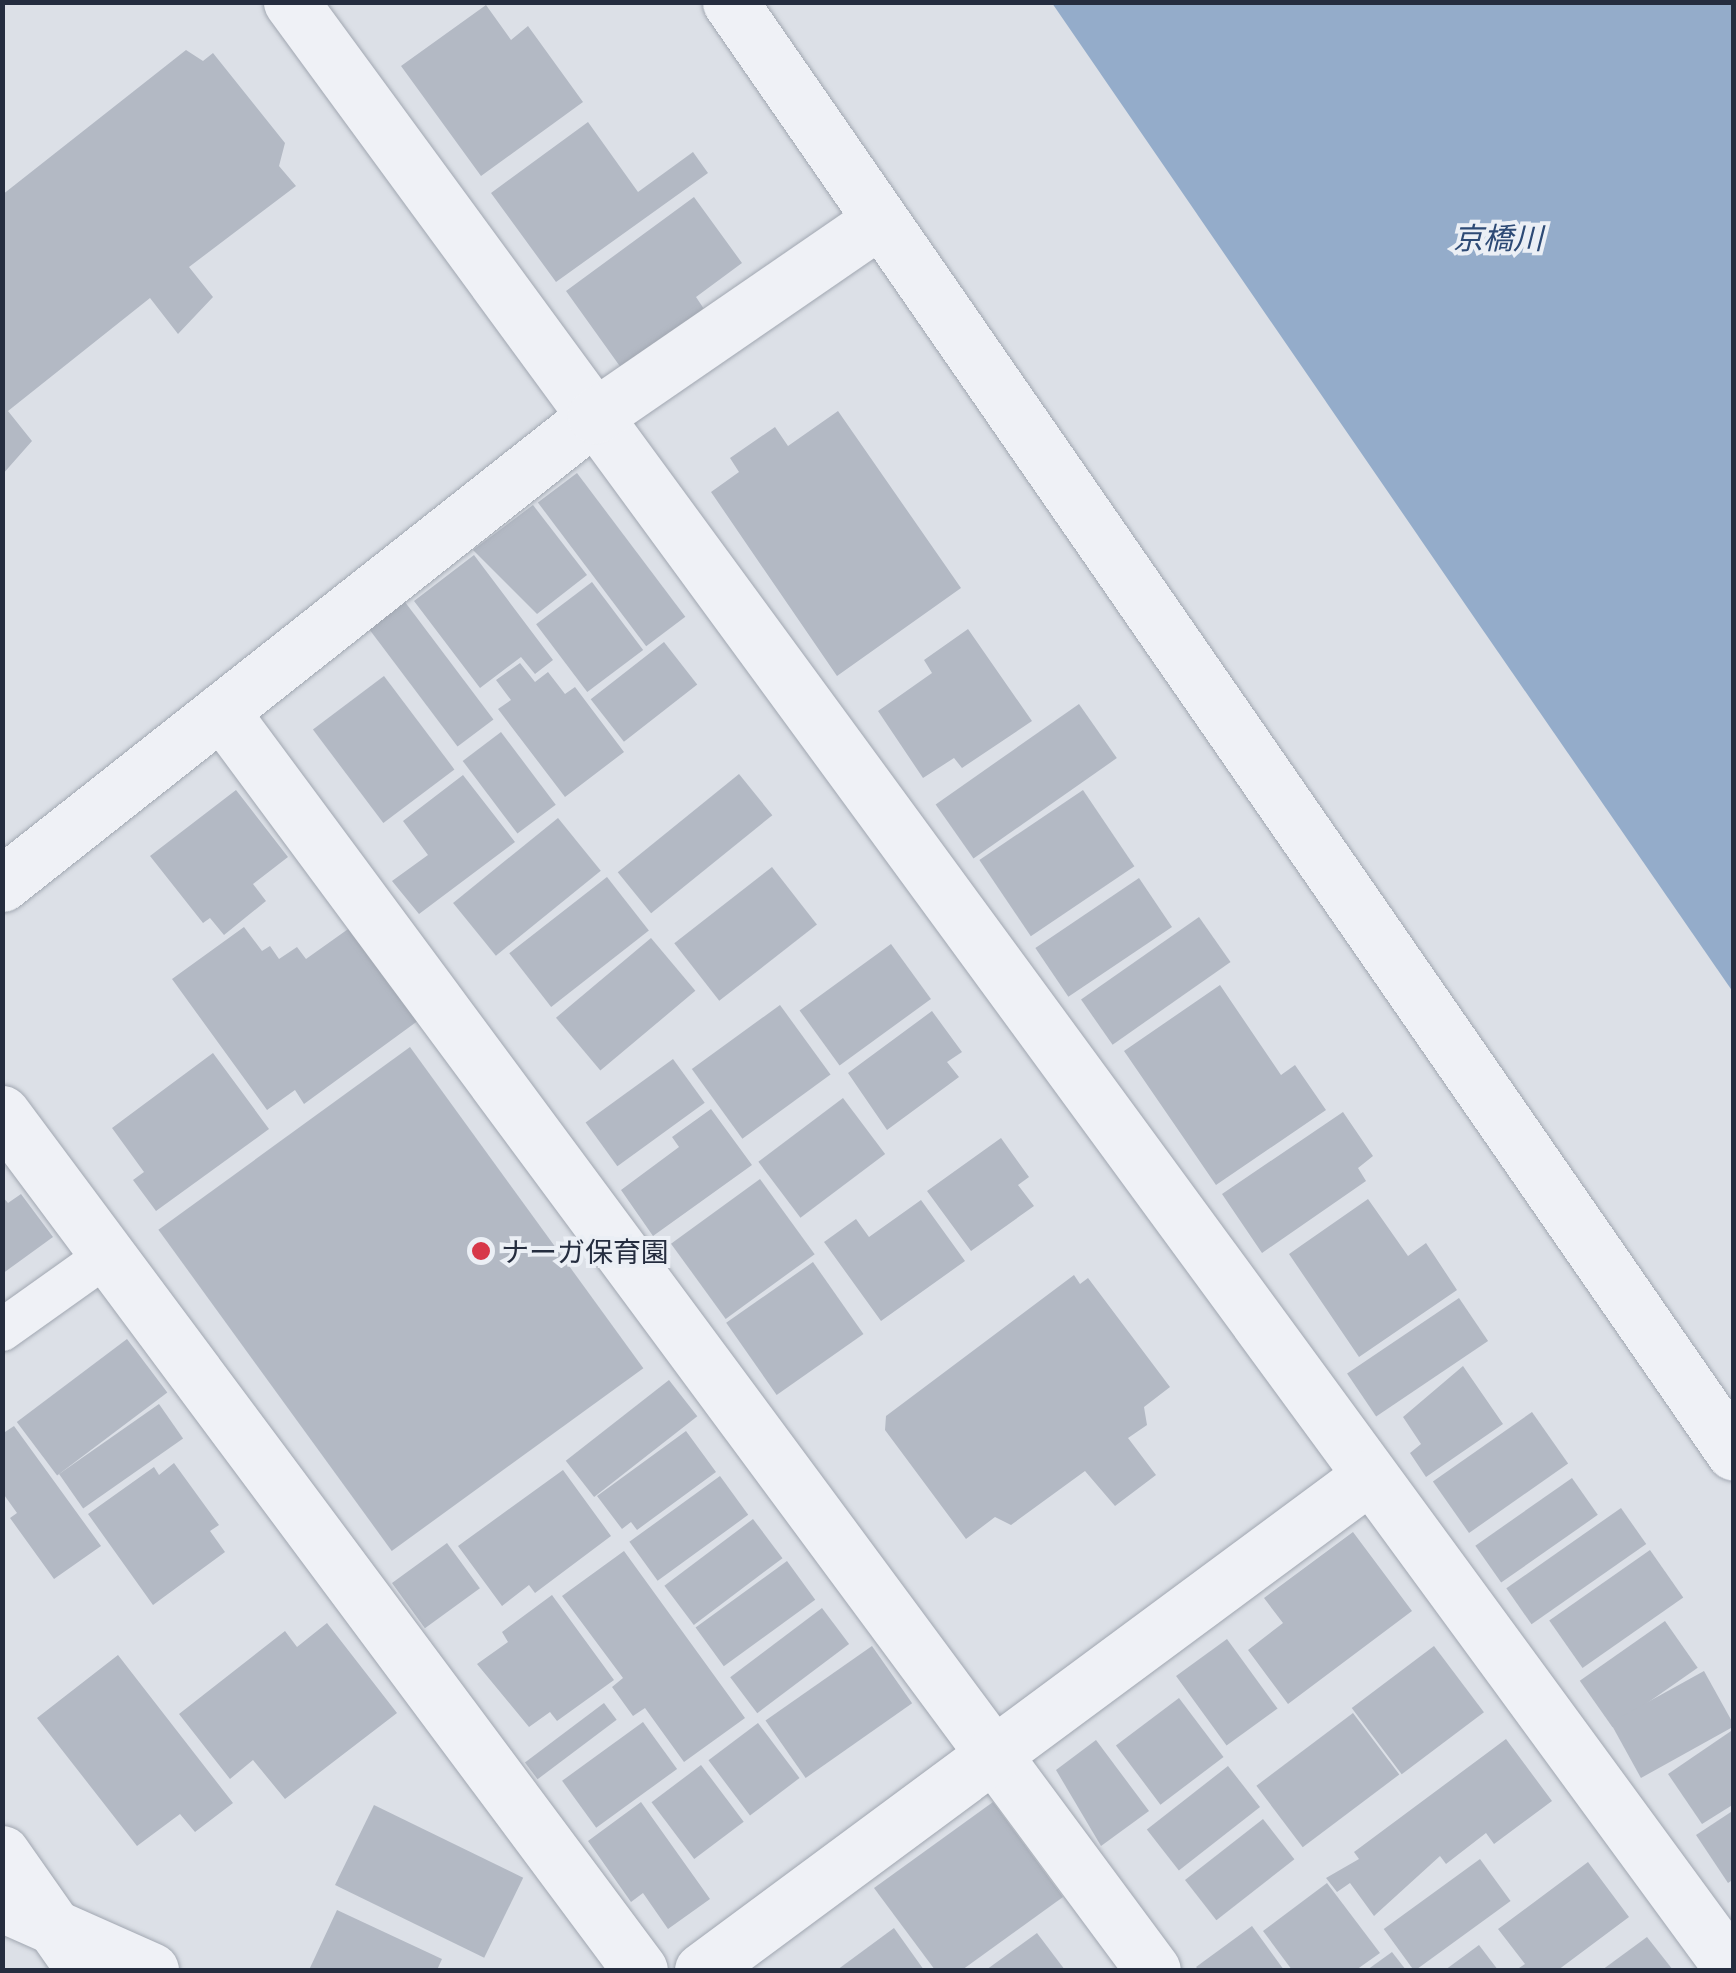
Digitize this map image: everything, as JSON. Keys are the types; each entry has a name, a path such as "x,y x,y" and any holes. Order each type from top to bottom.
{"street":[{"path":"291,2 1367,1478 1733,1970"},
{"path":"730,2 1734,1453"},
{"path":"2,884 595,416 880,220"},
{"path":"221,712 1153,1970"},
{"path":"2,1113 640,1970"},
{"path":"702,1970 1367,1478"},
{"path":"2,1853 74,1953"},
{"path":"2,1904 74,1953 151,1970"}],"lane":[{"path":"2,1330 108,1254"}],"water":[{"name":"京橋川","path":"1052,3 1733,3 1733,992 1478,623"}],"building":[{"path":"486,5 511,40 528,26 583,102 481,176 401,66"},
{"path":"186,50 203,61 213,53 285,143 279,166 296,186 189,267 213,297 178,334 150,298 8,411 32,441 2,475 2,195"},
{"path":"588,122 638,192 693,152 708,173 556,282 491,193"},
{"path":"694,197 742,263 696,297 706,312 624,372 566,291"},
{"path":"838,411 961,588 837,676 711,492 739,472 730,458 775,427 788,446"},
{"path":"577,473 685,617 646,646 538,502"},
{"path":"533,505 587,575 537,614 473,550"},
{"path":"474,555 553,660 535,674 521,657 480,688 414,601"},
{"path":"592,582 643,650 587,692 536,624"},
{"path":"405,602 493,719 458,746 369,629"},
{"path":"968,629 1032,721 962,768 954,758 923,778 878,711 932,673 924,660"},
{"path":"664,642 697,685 624,742 591,699"},
{"path":"520,663 535,682 548,672 565,694 575,687 624,752 565,797 498,709 511,700 496,680"},
{"path":"384,676 454,769 383,823 313,730"},
{"path":"1079,704 1117,758 974,858 936,804"},
{"path":"501,732 556,805 517,834 463,761"},
{"path":"739,774 772,815 651,913 618,872"},
{"path":"463,775 515,842 419,914 392,881 428,855 403,821"},
{"path":"236,790 288,857 253,884 266,901 224,935 210,918 203,923 150,856"},
{"path":"1083,790 1134,866 1031,936 979,860"},
{"path":"558,818 601,871 496,956 453,903"},
{"path":"772,867 817,925 719,1001 674,943"},
{"path":"607,877 649,931 551,1007 509,953"},
{"path":"1139,878 1172,927 1068,997 1035,948"},
{"path":"1199,917 1231,962 1113,1045 1081,1000"},
{"path":"244,927 262,951 270,946 279,959 297,947 306,959 351,927 419,1020 304,1104 295,1090 267,1110 172,979"},
{"path":"651,938 695,991 600,1071 556,1018"},
{"path":"891,944 931,999 840,1065 800,1010"},
{"path":"1220,985 1281,1075 1295,1065 1326,1110 1216,1185 1124,1051"},
{"path":"780,1005 831,1075 742,1139 692,1069"},
{"path":"932,1011 962,1052 947,1062 959,1077 887,1130 848,1073"},
{"path":"410,1047 643,1368 392,1551 158,1230"},
{"path":"213,1053 269,1129 156,1211 133,1180 144,1172 112,1128"},
{"path":"673,1059 705,1103 617,1166 586,1122"},
{"path":"843,1098 885,1154 800,1218 758,1162"},
{"path":"711,1109 752,1165 653,1236 621,1190 679,1147 672,1137"},
{"path":"1343,1112 1373,1156 1358,1168 1366,1181 1262,1253 1222,1194"},
{"path":"1001,1138 1029,1177 1018,1185 1034,1206 971,1251 927,1191"},
{"path":"760,1179 815,1254 726,1319 671,1244"},
{"path":"21,1194 53,1237 2,1274 2,1196 8,1203"},
{"path":"1368,1199 1408,1256 1426,1243 1457,1290 1359,1357 1289,1254"},
{"path":"921,1200 965,1261 881,1321 824,1242 856,1219 869,1237"},
{"path":"813,1262 863,1334 777,1395 726,1323"},
{"path":"1074,1275 1080,1284 1088,1278 1170,1387 1144,1407 1147,1425 1128,1438 1156,1475 1115,1506 1085,1471 1011,1525 995,1517 966,1539 885,1430 886,1416"},
{"path":"1459,1298 1488,1341 1376,1417 1347,1373"},
{"path":"127,1339 167,1393 57,1476 17,1422"},
{"path":"1463,1366 1503,1424 1426,1477 1410,1453 1421,1444 1403,1417"},
{"path":"669,1380 697,1416 594,1497 566,1461"},
{"path":"159,1404 183,1438 83,1508 59,1474"},
{"path":"1532,1412 1568,1464 1469,1533 1433,1481"},
{"path":"14,1426 101,1546 54,1579 10,1518 17,1513 2,1492 2,1434"},
{"path":"686,1431 716,1472 637,1530 631,1522 622,1529 597,1496"},
{"path":"174,1463 219,1525 210,1531 225,1552 153,1605 88,1514 154,1467 159,1475"},
{"path":"563,1470 611,1536 535,1593 529,1585 502,1606 458,1546"},
{"path":"720,1476 748,1515 658,1581 629,1542"},
{"path":"1572,1478 1598,1515 1501,1583 1475,1546"},
{"path":"1621,1508 1646,1544 1532,1624 1506,1588"},
{"path":"753,1519 782,1558 694,1625 664,1586"},
{"path":"1353,1532 1412,1611 1288,1704 1248,1650 1283,1623 1264,1598"},
{"path":"447,1543 480,1588 425,1628 392,1583"},
{"path":"1650,1550 1683,1598 1583,1668 1549,1621"},
{"path":"624,1551 745,1718 684,1762 645,1708 633,1716 612,1687 623,1678 562,1596"},
{"path":"787,1561 815,1600 724,1666 696,1627"},
{"path":"552,1595 614,1680 557,1721 550,1712 529,1727 477,1664 508,1642 502,1632"},
{"path":"822,1608 849,1644 757,1713 730,1677"},
{"path":"1665,1621 1698,1668 1613,1727 1580,1681"},
{"path":"327,1623 397,1713 285,1799 253,1760 230,1779 179,1714 285,1631 297,1647"},
{"path":"1227,1639 1278,1709 1227,1746 1176,1676"},
{"path":"872,1646 912,1703 806,1778 766,1721"},
{"path":"1434,1646 1484,1712 1402,1774 1352,1708"},
{"path":"118,1655 233,1803 195,1832 180,1814 137,1846 37,1718"},
{"path":"1704,1671 1734,1726 1641,1778 1610,1723"},
{"path":"1179,1698 1224,1757 1160,1805 1116,1746"},
{"path":"604,1703 617,1720 538,1779 525,1763"},
{"path":"1353,1713 1399,1774 1303,1847 1256,1786"},
{"path":"643,1722 677,1769 596,1828 562,1781"},
{"path":"758,1723 800,1778 750,1815 708,1760"},
{"path":"1734,1729 1734,1804 1702,1824 1668,1774"},
{"path":"1506,1739 1552,1801 1494,1844 1486,1833 1446,1864 1440,1856 1374,1916 1350,1883 1337,1892 1326,1878 1359,1859 1354,1852"},
{"path":"1096,1740 1149,1811 1101,1846 1056,1770"},
{"path":"701,1765 744,1822 694,1859 651,1802"},
{"path":"1228,1766 1260,1807 1179,1870 1147,1829"},
{"path":"641,1802 710,1899 668,1929 643,1893 631,1902 588,1841"},
{"path":"993,1802 1063,1897 962,1970 935,1970 874,1888"},
{"path":"374,1805 523,1878 484,1958 335,1885"},
{"path":"1734,1810 1734,1879 1728,1883 1696,1835"},
{"path":"1263,1819 1294,1859 1216,1920 1185,1880"},
{"path":"1480,1859 1511,1901 1416,1970 1384,1929"},
{"path":"1588,1862 1629,1917 1558,1970 1516,1970 1525,1964 1498,1929"},
{"path":"1327,1883 1380,1953 1356,1970 1292,1970 1263,1931"},
{"path":"337,1910 442,1959 437,1970 309,1970"},
{"path":"1252,1926 1284,1970 1196,1967"},
{"path":"894,1928 924,1970 837,1970"},
{"path":"1037,1933 1065,1970 986,1970"},
{"path":"1647,1937 1673,1970 1602,1970"},
{"path":"1479,1945 1498,1970 1445,1970"},
{"path":"1392,1952 1406,1970 1367,1970"}],"place":[{"name":"ナーガ保育園","path":"481,1251"}]}
